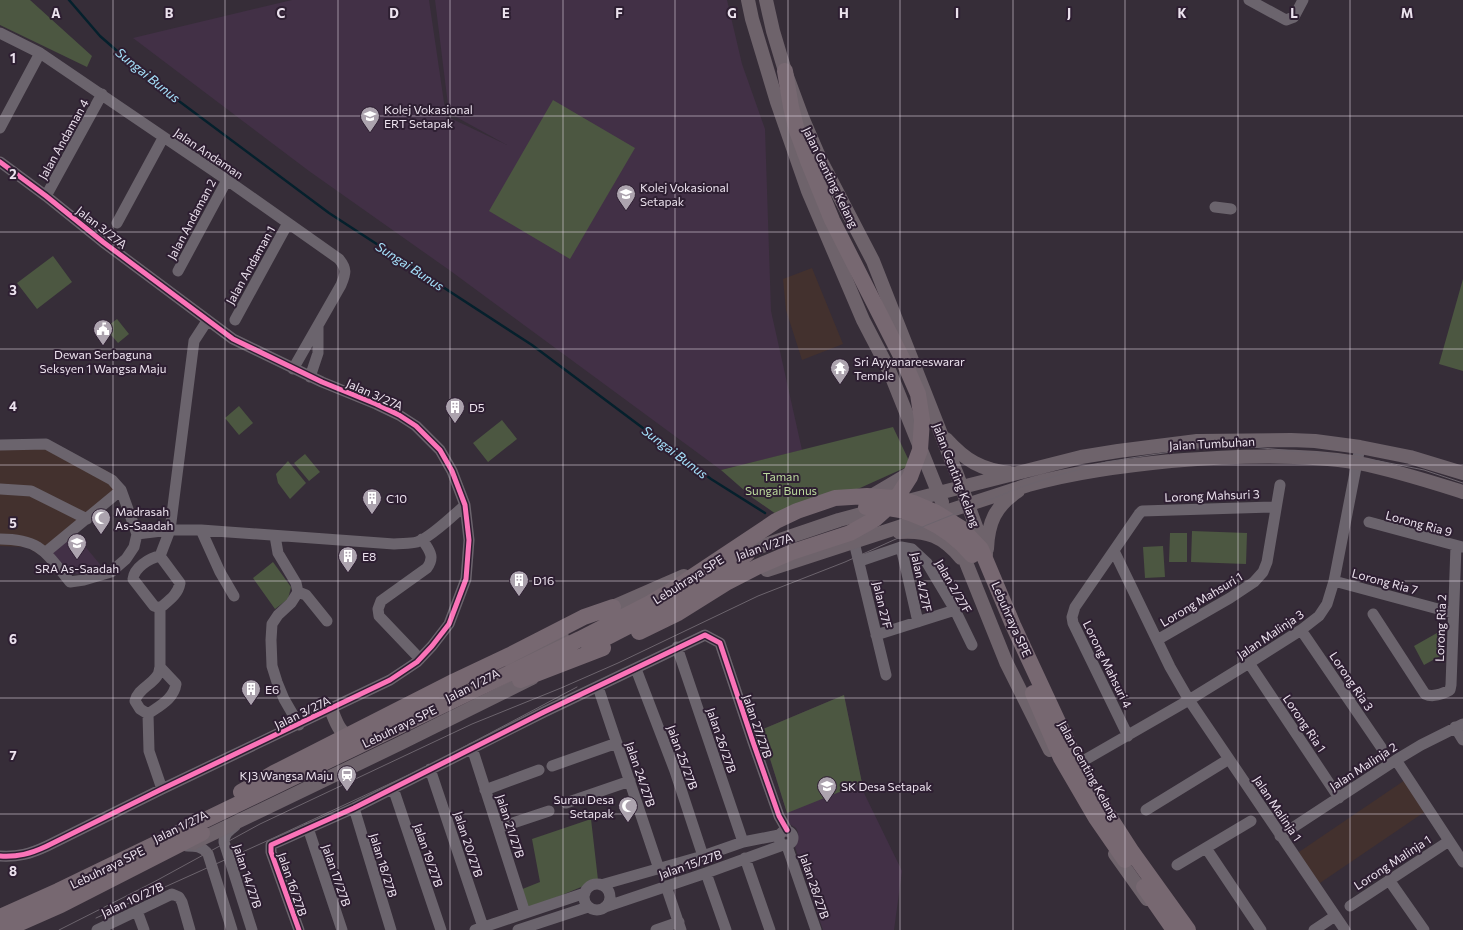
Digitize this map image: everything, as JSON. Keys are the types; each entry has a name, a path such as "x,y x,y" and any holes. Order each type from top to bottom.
{"highway":[{"path":"520,680 584,656 658,623 678,613 726,583 757,567 792,552 850,533 875,519 894,502 910,478 920,450 922,420 918,394 904,362 832,220 797,131 785,71"},
{"name":"Lebuhraya SPE","path":"0,917 58,891 580,639 650,603 726,555 776,521 797,511 835,498 867,496 894,498 914,503 935,512 961,528 980,549 1013,625 1073,754 1105,810 1132,852 1189,930"},
{"name":"Lebuhraya SPE","path":"4,930 62,905 249,808 616,633 682,597 783,530 817,514 846,508 872,506 913,514 928,520 964,546 978,563 1061,758 1096,818 1174,930"},
{"path":"194,825 227,799 274,772 584,617 613,607"}],"main road":[{"name":"Jalan Genting Kelang","path":"748,0 752,19 782,117 811,198 863,320 889,370 1006,662 1057,764 1102,834 1168,930"},
{"name":"Jalan Genting Kelang","path":"766,0 773,31 785,71 802,117 821,161 873,261 962,487 987,558 1014,621 1047,693 1096,788 1189,930"},
{"path":"843,274 855,283 864,284 871,276 873,261"},
{"path":"940,432 962,455 975,464 993,470 1018,473"},
{"path":"1257,440 1251,446 1252,450 1254,452 1263,453 1267,456"},
{"path":"1299,440 1317,447 1318,450 1311,458"},
{"name":"Jalan Tumbuhan","path":"962,487 1081,457 1197,441 1299,440 1367,448 1410,457 1463,473"},
{"path":"1367,448 1367,459 1384,469"},
{"path":"839,520 850,510 917,469 923,456"},
{"name":"Jalan Tumbuhan","path":"968,505 1028,485 1072,474 1134,465 1198,459 1267,456 1311,458 1357,463 1412,476 1463,492"},
{"path":"987,558 989,528 995,512 1004,502 1028,485"},
{"name":"Jalan 1/27A","path":"0,913 324,757 364,736 463,690 582,626 613,607 760,546 839,520 962,487"},
{"path":"909,501 919,504 923,509 923,514 918,522"},
{"name":"Jalan 1/27A","path":"17,930 601,644 728,585 788,563 968,505"},
{"path":"877,534 910,531 926,532 942,540 953,550 967,567"},
{"path":"327,711 343,733 353,738 364,736"},
{"path":"324,757 331,746 332,740 327,711"}],"street":[{"path":"1249,0 1286,20 1294,17 1303,0"},
{"name":"Jalan Andaman","path":"0,33 40,53 102,94 163,138 227,180 339,259 344,265 346,275 342,285 318,323 293,369"},
{"path":"0,128 40,53"},
{"name":"Jalan Andaman 4","path":"46,196 102,94"},
{"path":"117,223 163,138"},
{"name":"Jalan 3/27A","path":"0,162 46,196 103,242 233,339 310,377 376,404 399,415 416,426 440,450 457,483 465,505 469,540 466,579 449,624 420,659 390,680 299,725 162,789 31,854 13,857 0,856"},
{"name":"Jalan Andaman 2","path":"178,271 227,180"},
{"path":"1215,207 1231,209"},
{"name":"Jalan Andaman 1","path":"235,320 288,224"},
{"path":"160,556 170,530 194,341 207,321"},
{"path":"310,377 318,353 318,323"},
{"path":"0,445 46,444 112,480 121,490 137,534 134,547 126,559 111,572 84,580 70,582 46,552 27,541 0,539"},
{"name":"Jalan Malinja 3","path":"1083,761 1189,700 1249,663 1301,630 1322,612 1328,600 1334,581 1357,463 1367,448"},
{"name":"Lorong Mahsuri 1","path":"1157,640 1230,598 1258,578 1263,572 1267,562 1280,485"},
{"path":"0,489 31,491 86,518"},
{"path":"46,552 121,490"},
{"path":"137,534 170,530 201,530 394,544 417,542 455,515 465,505"},
{"name":"Lorong Mahsuri 3","path":"1149,510 1276,506"},
{"name":"Lorong Mahsuri 4","path":"1128,736 1075,627 1072,617 1075,607 1139,514 1142,511 1149,510"},
{"name":"Lorong Ria 9","path":"1369,522 1459,547"},
{"path":"201,530 220,572 234,596"},
{"path":"275,536 278,553 296,584 298,592 291,603 278,615 272,624 272,666 284,699 299,725"},
{"path":"420,659 379,616 378,609 381,601 427,568 431,562 431,554 422,539"},
{"name":"Jalan 27F","path":"854,542 860,561 886,675"},
{"path":"860,561 901,547"},
{"name":"Jalan 2/27F","path":"901,547 912,550 927,563 955,610 972,645"},
{"name":"Jalan 4/27F","path":"901,547 918,622"},
{"name":"Lorong Ria 2","path":"1373,614 1425,694 1430,696 1448,691 1451,687 1453,613 1459,547"},
{"name":"Jalan Malinja 1","path":"1114,551 1170,667 1189,700 1344,930"},
{"path":"148,714 140,708 136,701 137,696 158,676 160,667 160,608 173,597 179,589 180,583 160,556"},
{"path":"160,556 153,558 139,568 134,575 133,580 154,606 160,608"},
{"name":"Lorong Ria 7","path":"1334,581 1453,613"},
{"path":"298,592 306,595 327,621"},
{"path":"876,636 955,610"},
{"name":"Lorong Ria 3","path":"1301,630 1381,747"},
{"name":"Jalan 27/27B","path":"677,647 705,635 720,643 779,816 785,840"},
{"path":"308,828 354,808 677,647"},
{"name":"Jalan 26/27B","path":"677,647 743,842"},
{"name":"Lorong Ria 1","path":"1249,663 1339,798"},
{"path":"148,714 170,698 175,691 176,684 160,667"},
{"name":"Jalan 25/27B","path":"636,668 675,771 703,856"},
{"name":"Jalan 24/27B","path":"598,687 659,869"},
{"path":"148,714 149,751 162,789"},
{"path":"1459,726 1463,740"},
{"name":"Jalan Malinja 2","path":"1280,836 1396,760 1421,745 1459,726"},
{"path":"552,766 617,743"},
{"name":"Jalan 21/27B","path":"472,748 525,913"},
{"path":"1146,810 1229,758"},
{"path":"1396,760 1463,862"},
{"name":"Jalan 20/27B","path":"430,769 456,844 479,929"},
{"path":"485,790 539,770"},
{"path":"566,803 630,781"},
{"name":"Jalan 19/27B","path":"394,788 441,930"},
{"name":"Jalan 18/27B","path":"354,808 391,930"},
{"path":"498,828 548,811"},
{"name":"Jalan 14/27B","path":"248,816 226,833 224,842 252,930"},
{"path":"1177,865 1251,821"},
{"name":"Jalan 16/27B","path":"299,930 271,852 271,844 308,828"},
{"name":"Jalan 17/27B","path":"308,828 342,930"},
{"name":"Jalan 15/27B","path":"601,885 703,856 743,842 785,840"},
{"name":"Jalan 15/27B","path":"605,907 706,873 785,840"},
{"name":"Jalan 28/27B","path":"785,840 816,930"},
{"name":"Lorong Malinja 1","path":"1350,906 1449,841"},
{"path":"187,846 199,847 208,854 232,930"},
{"path":"1206,848 1261,930"},
{"path":"745,858 770,930"},
{"path":"706,873 726,930"},
{"path":"1389,880 1424,930"},
{"path":"479,929 585,893 593,885 601,885 605,888 609,895 609,899 605,907 594,910 588,907 584,900 585,893"},
{"path":"656,930 680,926 666,886"},
{"name":"Jalan 10/27B","path":"97,930 172,894 178,896 182,902 190,930"},
{"path":"518,930 532,928 588,907"},
{"path":"137,910 144,930"},
{"path":"1314,930 1335,916"}],"shaded area":[{"name":"Kolej Vokasional Setapak","path":"292,0 429,0 446,116 507,145 449,113 435,0 727,0 742,64 765,129 771,311 802,450 721,470 452,272 309,171 133,38"},
{"path":"812,268 843,344 802,360 786,310 783,279"},
{"path":"0,440 48,441 109,472 126,490 43,557 27,547 0,546"},
{"name":"SRA As-Saadah","path":"74,533 103,568 87,573 77,574 63,567 51,553"},
{"name":"SK Desa Setapak","path":"844,695 864,793 902,871 894,930 823,930 795,847 798,841 798,832 796,828 788,823 787,813 761,730"},
{"path":"1405,780 1426,811 1317,885 1296,854"}],"green space":[{"path":"0,0 30,0 92,56 87,67 0,25"},
{"path":"553,100 635,148 570,259 489,211"},
{"path":"53,256 72,282 37,309 17,283"},
{"path":"1463,279 1463,371 1439,364"},
{"path":"117,319 129,334 118,343 105,328"},
{"path":"239,406 253,423 239,435 225,418"},
{"path":"502,420 517,439 488,462 473,443"},
{"name":"Taman Sungai Bunus","path":"893,427 911,465 860,488 776,514 753,498 721,470"},
{"path":"305,454 320,472 309,481 294,463"},
{"path":"288,461 306,483 290,499 278,483 276,474"},
{"path":"1192,531 1247,533 1246,564 1191,562"},
{"path":"1170,533 1187,533 1187,562 1169,562"},
{"path":"1163,546 1165,577 1145,578 1143,547"},
{"path":"273,562 291,587 288,599 275,609 253,578"},
{"path":"1437,633 1444,645 1438,649 1442,655 1424,665 1414,646"},
{"path":"844,695 862,783 787,813 761,730"},
{"path":"591,819 598,880 526,910 520,890 540,882 532,839"}],"waterway":[{"name":"Sungai Bunus","path":"69,0 100,36 148,78 329,213 532,345 711,479 765,513"}],"tram line":[{"path":"59,930 152,883 260,824 472,724 618,663 758,596 845,562 927,525 1024,486 1106,462 1192,449 1252,447 1336,455 1379,461 1424,470 1463,483"},
{"path":"96,918 430,765 577,687"}],"cycle path":[{"path":"0,162 46,196 103,242 233,339 322,382 376,404 399,415 416,426 440,450 452,471 465,505 469,540 466,579 449,624 417,662 390,680 162,789 47,846 24,854 0,856"},
{"path":"299,930 271,852 271,845 354,808 544,712 705,635 720,643 779,816 787,830"}],"place":[{"name":"Kolej Vokasional ERT Setapak","path":"370,133"},
{"name":"Kolej Vokasional Setapak","path":"626,211"},
{"name":"Dewan Serbaguna Seksyen 1 Wangsa Maju","path":"103,346"},
{"name":"Sri Ayyanareeswarar Temple","path":"840,385"},
{"name":"D5","path":"455,424"},
{"name":"C10","path":"372,515"},
{"name":"Madrasah As-Saadah","path":"101,535"},
{"name":"SRA As-Saadah","path":"77,560"},
{"name":"E8","path":"348,573"},
{"name":"D16","path":"519,597"},
{"name":"E6","path":"251,706"},
{"name":"KJ3 Wangsa Maju","path":"347,792"},
{"name":"SK Desa Setapak","path":"827,803"},
{"name":"Surau Desa Setapak","path":"628,823"}]}
